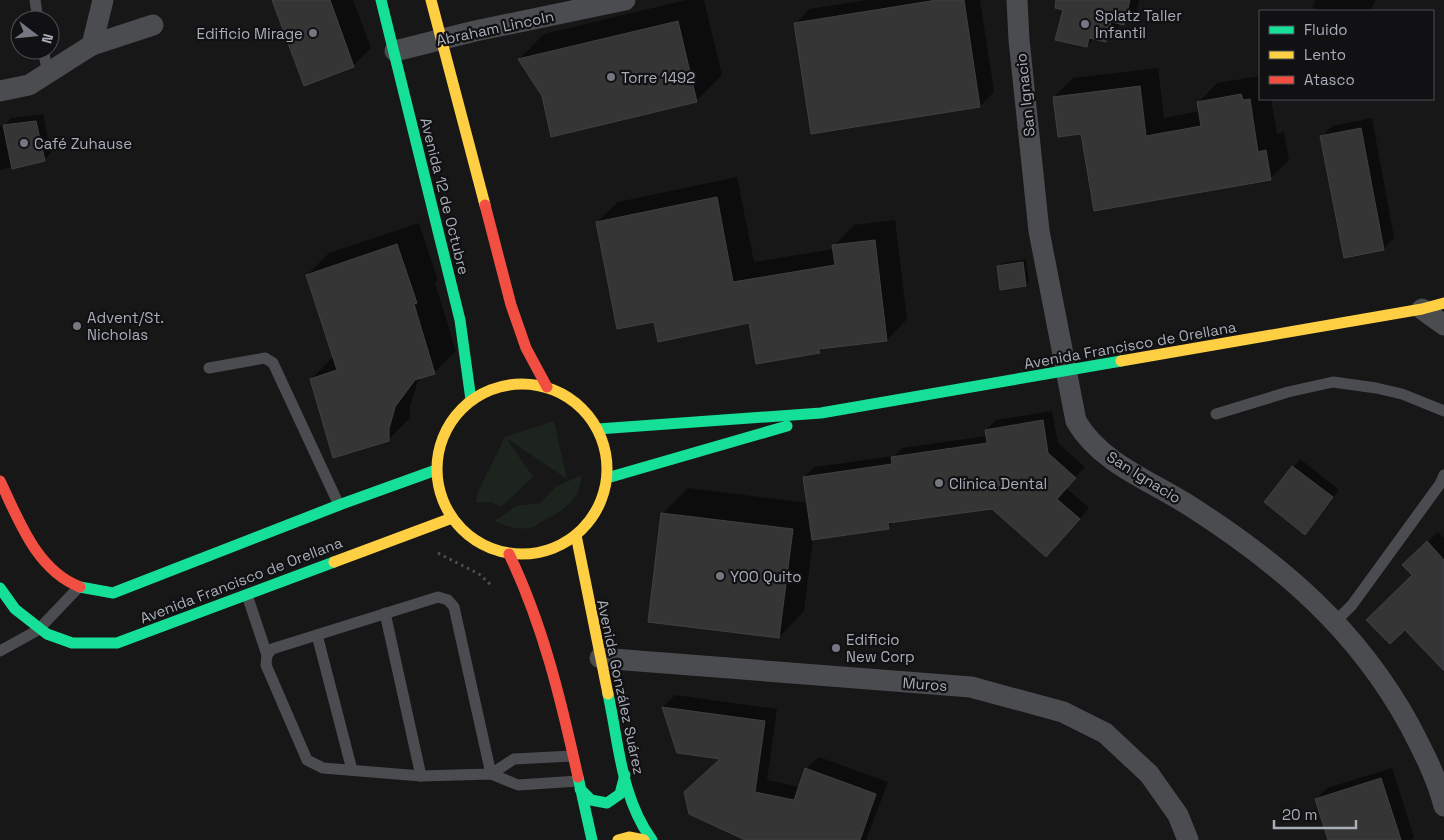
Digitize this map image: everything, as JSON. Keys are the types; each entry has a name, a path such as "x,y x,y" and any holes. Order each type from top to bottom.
{"main road":[{"name":"Avenida 12 de Octubre","path":"381,0 460,320 471,400"},
{"path":"430,0 511,305 526,348 547,386"},
{"name":"Avenida Francisco de Orellana","path":"598,430 821,413 1066,372 1422,309 1444,303"},
{"path":"515,383 547,386 577,403 589,415 598,430 607,462 607,478 602,500 591,519 576,535 556,547 533,554 509,554 492,550 477,542 463,531 443,503 436,470 441,443 452,419 471,400 484,392 515,383"},
{"name":"Avenida Francisco de Orellana","path":"607,478 668,459 780,429 821,413"},
{"path":"0,482 47,566 62,580 78,588 94,593 113,593 338,505 436,470"},
{"name":"Avenida Francisco de Orellana","path":"0,588 12,607 38,630 62,640 84,645 117,643 452,518"},
{"name":"Avenida González Suárez","path":"576,535 587,603 625,776 641,826 652,840"},
{"path":"509,554 524,582 535,614 552,673 592,840"},
{"path":"579,785 591,800 607,803 620,794 625,776"},
{"path":"618,840 629,837 644,840"}],"street":[{"path":"92,45 103,0"},
{"name":"Abraham Lincoln","path":"395,51 441,39 625,0"},
{"name":"San Ignacio","path":"1017,0 1018,40 1039,231 1076,421 1091,442 1117,463 1234,535 1300,586 1336,621 1377,671 1400,708 1421,748 1444,806"},
{"path":"0,91 29,85 92,45 152,25"},
{"path":"1422,309 1444,325"},
{"name":"Muros","path":"600,658 970,687 1063,712 1104,733 1149,774 1178,815 1188,840"}],"lane":[{"path":"45,60 48,74"},
{"path":"209,368 265,358 273,363 338,505"},
{"path":"1216,414 1288,392 1333,382 1402,394 1444,411"},
{"path":"1336,621 1352,605 1440,484 1444,474"},
{"path":"0,651 38,630 78,588"},
{"path":"247,595 267,655 266,665 307,760 323,768 421,776 491,774 518,785 579,785"},
{"path":"267,655 272,649 385,613 438,597 448,600 454,608 491,774"},
{"path":"385,613 421,776"},
{"path":"317,635 352,770"},
{"path":"491,774 514,759 572,756"}],"path":[{"path":"433,552 480,574 494,588"}],"shaded area":[{"path":"554,421 567,479 506,438 533,477 501,507 492,502 476,503 477,494 505,437"},
{"path":"581,475 578,491 570,504 535,526 531,528 516,528 495,521 516,506 540,503 556,487"}],"building":[{"name":"Edificio Mirage","path":"272,0 330,0 354,67 304,86"},
{"path":"937,0 964,0 980,107 811,134 794,23"},
{"name":"Splatz Taller Infantil","path":"1056,0 1130,0 1124,25 1111,22 1106,42 1089,38 1087,47 1055,40 1063,10 1055,8"},
{"name":"Torre 1492","path":"678,21 697,102 551,137 542,96 518,59"},
{"path":"1140,86 1146,136 1201,126 1197,102 1241,94 1243,100 1250,99 1258,152 1266,150 1271,180 1094,211 1081,134 1058,137 1053,97"},
{"name":"Café Zuhause","path":"36,121 45,161 12,169 3,125"},
{"path":"1361,128 1384,250 1344,258 1320,136"},
{"path":"717,197 733,282 835,265 832,245 875,240 887,341 819,349 820,353 756,364 749,323 658,342 654,322 617,329 596,222"},
{"path":"397,244 417,303 414,304 435,374 415,380 395,407 389,429 389,441 333,458 310,379 337,370 306,275"},
{"path":"1023,262 1026,286 1000,290 997,266"},
{"path":"1043,420 1048,453 1076,478 1057,499 1080,519 1046,557 992,509 888,523 889,529 812,540 803,477 892,464 891,457 987,443 985,430"},
{"path":"1292,466 1333,497 1305,535 1264,502"},
{"name":"YOO Quito","path":"661,513 793,529 779,638 648,622"},
{"path":"1427,541 1444,560 1444,671 1405,630 1390,644 1366,620 1412,575 1402,565"},
{"path":"662,707 765,721 755,792 794,800 805,768 876,794 860,840 745,840 689,814 684,792 720,759 677,753"},
{"path":"1381,778 1401,840 1328,840 1315,799"}],"traffic: fast":[{"path":"381,0 460,320 471,400"},
{"path":"598,429 821,413 1121,361"},
{"path":"607,478 787,426"},
{"path":"80,587 113,593 339,505 436,470"},
{"path":"0,588 15,609 47,634 72,643 117,643 334,562"},
{"path":"608,694 627,789 642,824 652,840"},
{"path":"580,789 591,800 607,803 620,794 625,775"},
{"path":"578,777 592,840"}],"traffic: slow":[{"path":"431,0 485,205"},
{"path":"1121,361 1422,309 1444,303"},
{"path":"530,384 555,390 576,403 588,415 604,444 607,469 606,486 601,502 588,523 576,535 547,551 514,554 489,548 468,535 456,523 440,494 437,461 443,436 456,415 468,403 497,387 530,384"},
{"path":"334,562 452,518"},
{"path":"576,535 608,694"},
{"path":"618,840 629,837 644,840"}],"traffic: jam":[{"path":"485,205 511,305 526,348 547,387"},
{"path":"0,481 22,527 40,556 52,569 80,587"},
{"path":"509,554 532,608 550,663 578,777"}],"place":[{"name":"Splatz Taller Infantil","path":"1085,24"},
{"name":"Edificio Mirage","path":"313,33"},
{"name":"Torre 1492","path":"611,77"},
{"name":"Café Zuhause","path":"24,143"},
{"name":"Advent/St. Nicholas","path":"77,326"},
{"name":"Clínica Dental","path":"939,483"},
{"name":"YOO Quito","path":"720,576"},
{"name":"Edificio New Corp","path":"836,648"}]}
